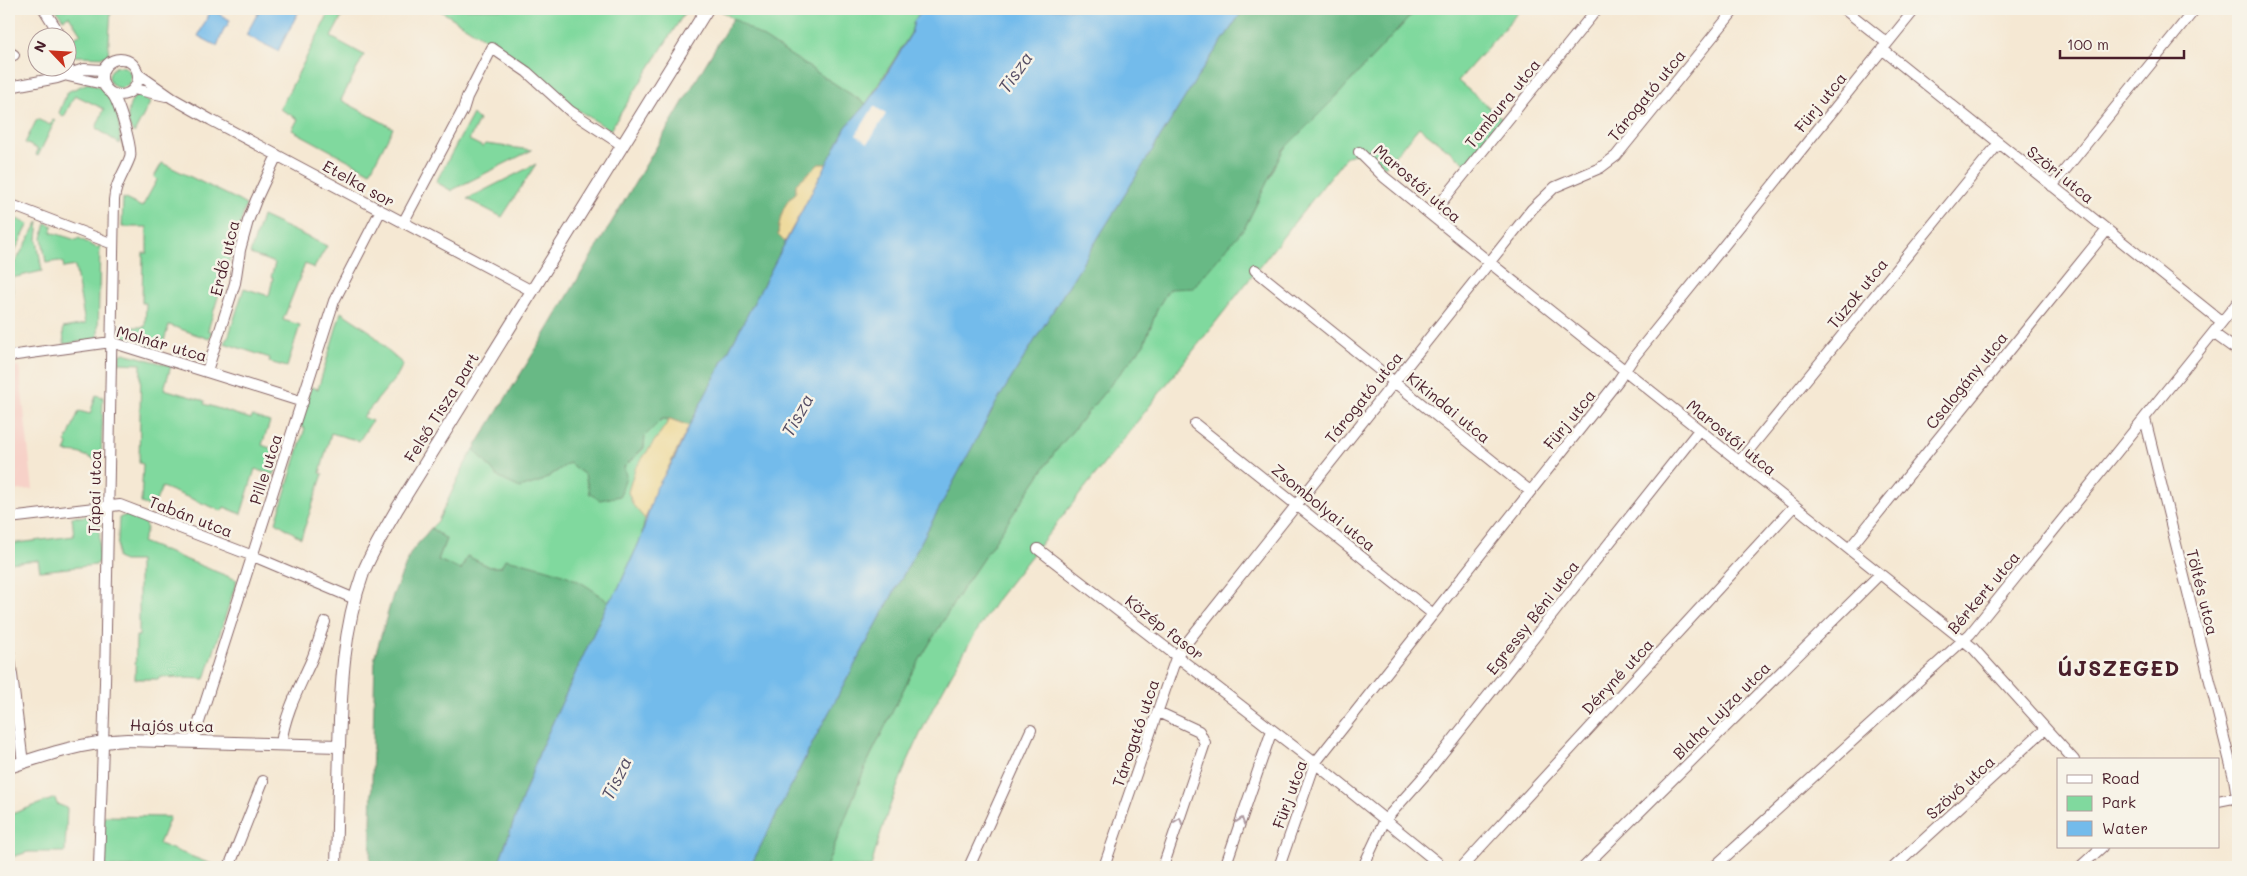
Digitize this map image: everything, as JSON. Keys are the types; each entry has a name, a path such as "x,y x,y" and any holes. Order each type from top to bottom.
{"main road":[{"name":"Felső Tisza part","path":"339,746 343,660 350,618 355,598 371,557 397,509 708,9"},
{"name":"Hajós utca","path":"9,767 76,746 103,741 193,741 339,746"}],"street":[{"path":"44,9 56,28"},
{"name":"Tambura utca","path":"1431,215 1597,9"},
{"name":"Tárogató utca","path":"1104,867 1177,655 1489,262 1543,197 1555,188 1604,166 1616,156 1735,9"},
{"name":"Szöri utca","path":"1844,9 1998,143 2222,322"},
{"name":"Fürj utca","path":"1279,867 1315,763 1626,370 1634,357 1915,9"},
{"path":"2052,186 2195,9"},
{"path":"403,223 463,110 467,97 492,48 527,72 570,112 622,145"},
{"path":"77,78 103,84 112,94 122,95 133,90 138,74 133,64 121,59 109,62 103,70 103,84"},
{"path":"78,72 84,69 103,70"},
{"name":"Etelka sor","path":"138,74 172,98 380,212 532,291"},
{"path":"9,86 56,78"},
{"name":"Etelka sor","path":"133,90 172,98"},
{"name":"Tápai utca","path":"124,122 133,90"},
{"name":"Tápai utca","path":"99,867 115,190 131,154 119,103 112,94"},
{"name":"Túzok utca","path":"1739,462 1998,143"},
{"name":"Marostői utca","path":"1358,152 1384,177 1489,262 1964,641 1985,660 2072,758"},
{"name":"Erdő utca","path":"206,372 235,283 240,250 251,214 277,155"},
{"path":"9,204 113,244"},
{"name":"Pille utca","path":"193,741 334,301 380,212"},
{"name":"Csalogány utca","path":"1849,549 2107,230"},
{"name":"Kikindai utca","path":"1255,270 1530,491"},
{"name":"Bérkert utca","path":"1714,867 1964,641 2238,302"},
{"path":"2213,333 2238,351"},
{"name":"Molnár utca","path":"9,356 110,342 303,402"},
{"name":"Töltés utca","path":"2145,419 2238,799"},
{"name":"Zsombolyai utca","path":"1195,424 1434,614"},
{"name":"Egressy Béni utca","path":"1385,820 1425,775 1699,430"},
{"name":"Tabán utca","path":"9,518 120,505 253,556 355,598"},
{"name":"Déryné utca","path":"1462,867 1794,506"},
{"name":"Közép fasor","path":"1038,549 1315,763 1443,867"},
{"name":"Blaha Lujza utca","path":"1584,867 1880,574"},
{"path":"281,744 283,727 294,695 312,659 324,622"},
{"path":"9,651 23,762"},
{"path":"1158,712 1199,731 1204,737 1205,743 1163,867"},
{"name":"Szövő utca","path":"1894,867 2046,729"},
{"path":"969,867 1032,730"},
{"path":"1225,867 1272,730"},
{"name":"Felső Tisza part","path":"336,867 339,746"},
{"path":"229,867 263,781"},
{"path":"2220,801 2238,799"},
{"path":"1363,867 1385,820"},
{"path":"2080,867 2101,848"}],"shaded area":[{"path":"19,366 33,489 9,491 9,367"}],"green space":[{"path":"56,9 111,9 108,57 78,56 78,36 81,34 69,16 63,19"},
{"path":"331,9 346,9 331,37 364,55 341,100 393,128 370,172 292,130 298,119 280,109"},
{"path":"438,9 687,9 610,130 567,103 534,70"},
{"path":"723,9 924,9 914,21 911,33 866,104 721,11"},
{"path":"1244,9 1417,9 1333,100 1283,150 1245,227 1193,288 1169,289 1158,307 1144,344 1055,452 961,591 910,676 866,765 826,867 750,867 813,742 996,403 1200,73"},
{"path":"1417,9 1521,9 1458,81 1503,119 1466,164 1419,127 1386,166 1354,154 1346,157 998,598 958,662 923,728 894,796 881,831 871,867 826,867 866,765 910,676 961,591 1055,452 1144,344 1158,307 1169,289 1245,227 1283,150 1333,100"},
{"path":"733,18 866,104 846,127 689,426 670,419 662,419 645,436 644,447 624,467 626,476 620,496 600,500 590,494 585,475 569,463 542,481 520,488 499,478 474,449 541,341"},
{"path":"116,66 124,66 131,73 131,81 124,88 116,88 109,81 109,73"},
{"path":"88,83 105,91 110,98 119,124 120,144 96,128 104,109 75,95 64,117 59,113 67,92"},
{"path":"138,94 150,103 134,133 129,125 128,113 131,102"},
{"path":"473,114 479,120 469,140 483,147 486,144 532,150 452,191 436,182"},
{"path":"37,119 50,125 53,120 55,121 38,156 36,155 38,149 25,143"},
{"path":"162,163 246,205 208,330 212,332 209,339 169,325 161,350 130,341 121,333 119,327 145,327 146,303 142,303 143,253 147,253 147,227 122,227 123,198 142,207 157,180 154,177"},
{"path":"536,164 502,217 467,199"},
{"path":"9,216 29,224 9,262"},
{"path":"262,216 327,246 314,268 305,264 283,320 300,325 287,367 269,362 270,358 224,343 229,335 244,288 269,296 275,263 250,254"},
{"path":"39,221 37,240 42,271 12,278 13,298 9,302 9,273"},
{"path":"46,223 53,226 51,232 76,240 79,238 97,248 100,245 98,339 64,344 63,328 85,324 75,266 64,268 63,263 59,261 46,263 42,238"},
{"path":"341,312 371,332 403,364 397,376 363,417 372,421 359,441 331,433 320,473 323,474 301,538 276,522 305,428 299,426 311,387 318,389"},
{"path":"124,353 171,366 164,389 205,401 204,404 251,419 252,416 270,422 262,445 281,452 274,475 255,469 241,514 224,507 222,511 162,487 153,508 141,503 143,464 139,463 141,364 119,363 120,355"},
{"path":"96,395 103,397 101,462 78,453 65,452 68,444 66,442 79,411 90,414"},
{"path":"661,419 670,419 689,426 645,519 641,538 617,591 608,602 584,585 547,569 505,560 501,567 490,567 467,556 461,570 438,560 446,539 431,528 438,521 474,449 499,478 542,481 569,463 585,475 590,494 644,448 644,436"},
{"path":"126,515 144,522 147,529 142,542 237,580 205,679 160,677 159,679 135,679 136,636 139,636 139,561 124,561 117,558 119,518"},
{"path":"97,516 100,519 99,561 96,565 40,571 38,560 9,563 9,544 74,536 72,517"},
{"path":"431,528 446,539 438,560 461,570 467,556 490,567 501,567 505,559 520,562 572,578 596,592 608,602 541,748 497,867 370,867 375,656 393,595 411,552"},
{"path":"55,798 57,804 67,808 65,852 28,852 9,858 9,815"},
{"path":"104,816 170,817 159,844 219,867 103,867"}],"sand":[{"path":"819,164 827,164 785,242 778,235 779,223 785,206 796,193 796,184"},
{"path":"670,419 689,426 645,519 633,505 628,492 635,469"}],"water":[{"path":"260,9 300,9 278,51 246,35"},
{"name":"Tisza","path":"924,9 1244,9 1200,73 996,403 813,742 750,867 497,867 541,748 608,602 617,591 641,538 655,490 675,458 689,426 846,127 879,86 911,34 914,21"},
{"path":"211,10 230,20 217,46 198,36"}],"pier":[{"path":"874,106 886,114 868,143 856,135"}],"district":[{"name":"ÚJSZEGED","path":"2119,667"}]}
